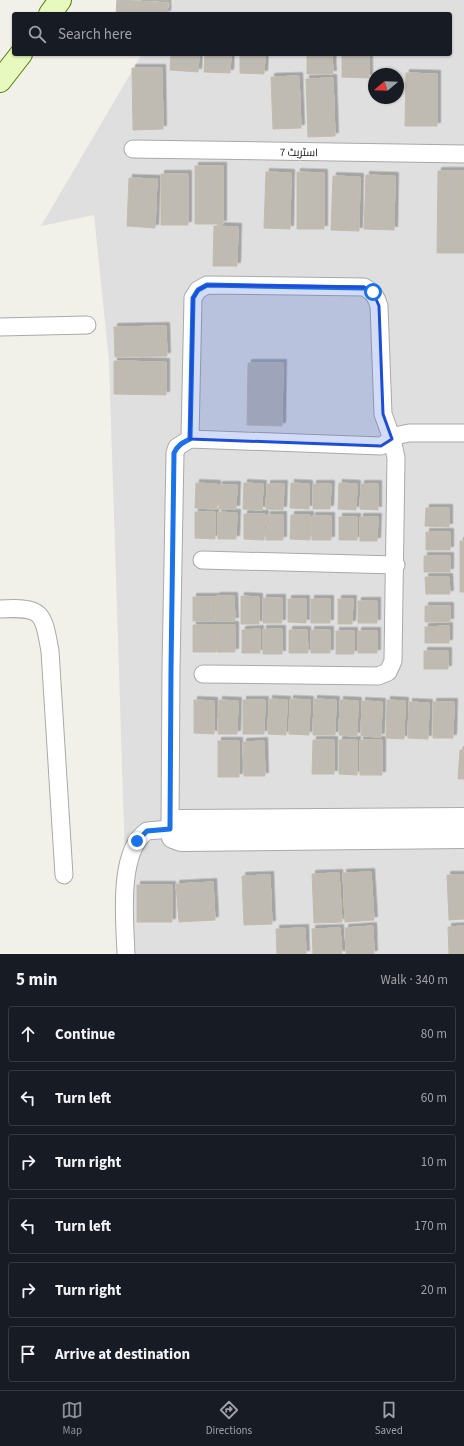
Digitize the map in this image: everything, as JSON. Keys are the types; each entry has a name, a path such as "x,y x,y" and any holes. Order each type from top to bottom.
{"main road":[{"path":"51,12 60,0"},
{"path":"0,81 19,56"}],"street":[{"name":"اسٹریٹ 7","path":"133,149 464,154"},
{"path":"190,439 193,298 198,290 207,285 364,288 373,292 379,306 383,414 392,438 396,458 396,565 393,661 388,672 378,676 203,674"},
{"path":"0,327 87,325"},
{"path":"464,433 409,434 392,438 381,446 190,439 181,443 177,447 174,453 170,829 173,837 181,840 464,837"},
{"path":"202,560 396,565"},
{"path":"0,609 19,608 32,610 41,616 46,627 50,651 64,875"},
{"path":"170,829 174,822 179,821 464,819"},
{"path":"126,954 124,887 132,851 137,841 147,831 170,829"}],"highlighted area":[{"path":"207,285 364,287 373,292 379,306 383,414 392,439 381,446 190,439 193,298 198,290"}],"shaded area":[{"path":"174,0 464,0 464,954 128,954 109,361 94,215 41,226 141,56 452,56 452,12 167,12"}],"building":[{"path":"117,0 168,3 167,12 116,12"},
{"path":"171,56 199,56 198,72 170,70"},
{"path":"205,56 231,56 230,73 204,72"},
{"path":"240,56 265,56 264,74 240,73"},
{"path":"307,56 332,56 333,74 307,74"},
{"path":"342,56 369,56 368,78 342,77"},
{"path":"132,68 162,68 163,129 133,130"},
{"path":"406,73 437,74 437,126 405,126"},
{"path":"299,76 301,128 273,129 271,77"},
{"path":"333,78 335,136 308,137 306,79"},
{"path":"195,166 223,166 223,224 195,224"},
{"path":"438,171 464,171 464,253 437,253"},
{"path":"266,172 291,173 290,229 264,228"},
{"path":"297,172 324,173 324,229 297,229"},
{"path":"161,174 188,174 188,225 161,225"},
{"path":"366,175 395,176 394,230 364,229"},
{"path":"333,176 360,177 359,231 331,230"},
{"path":"129,178 157,179 155,228 127,226"},
{"path":"214,226 238,227 237,266 213,266"},
{"path":"166,326 167,356 115,357 114,327"},
{"path":"114,361 166,362 166,395 114,394"},
{"path":"248,363 283,363 282,426 247,425"},
{"path":"196,483 217,484 217,509 195,508"},
{"path":"244,483 263,484 262,510 243,509"},
{"path":"291,483 309,484 309,509 290,508"},
{"path":"339,483 357,484 356,510 338,509"},
{"path":"267,484 284,484 283,510 266,509"},
{"path":"313,484 331,484 330,509 313,509"},
{"path":"361,484 378,484 378,510 360,509"},
{"path":"219,485 237,485 236,509 219,509"},
{"path":"426,508 449,508 449,527 425,526"},
{"path":"195,512 215,512 215,539 195,538"},
{"path":"218,512 237,513 236,539 218,539"},
{"path":"244,514 265,514 264,540 244,539"},
{"path":"267,515 283,515 283,540 266,540"},
{"path":"291,515 310,515 310,540 290,539"},
{"path":"312,516 331,516 331,540 312,540"},
{"path":"339,517 357,517 357,540 339,540"},
{"path":"360,517 378,517 377,541 360,541"},
{"path":"426,532 450,532 450,550 426,550"},
{"path":"460,541 464,541 464,592 460,592"},
{"path":"424,556 450,556 450,572 424,572"},
{"path":"425,577 449,577 450,594 426,594"},
{"path":"216,596 234,596 235,621 216,621"},
{"path":"241,596 259,597 259,624 241,624"},
{"path":"193,597 215,597 215,621 193,621"},
{"path":"263,598 282,598 282,623 263,623"},
{"path":"288,599 306,599 306,623 288,622"},
{"path":"311,599 330,599 330,623 311,623"},
{"path":"338,599 353,599 352,624 338,624"},
{"path":"358,601 377,601 377,623 358,623"},
{"path":"425,606 450,606 450,622 425,622"},
{"path":"193,625 216,625 216,652 193,652"},
{"path":"216,625 235,625 235,652 217,652"},
{"path":"449,626 449,643 425,643 425,627"},
{"path":"260,629 260,653 242,653 242,630"},
{"path":"263,629 282,629 282,654 263,654"},
{"path":"289,630 307,630 308,653 289,653"},
{"path":"311,630 330,630 330,653 311,653"},
{"path":"336,631 354,631 354,654 336,654"},
{"path":"358,631 377,631 377,653 358,653"},
{"path":"424,651 448,651 448,669 424,669"},
{"path":"269,699 287,700 286,735 268,734"},
{"path":"290,699 310,700 309,735 289,734"},
{"path":"314,699 336,700 335,735 313,735"},
{"path":"194,700 214,701 214,734 194,733"},
{"path":"219,700 238,701 237,734 218,734"},
{"path":"243,700 265,700 264,734 243,734"},
{"path":"340,700 358,701 357,736 339,735"},
{"path":"387,700 405,701 404,739 386,738"},
{"path":"362,701 382,702 381,737 361,736"},
{"path":"409,702 429,703 428,739 408,738"},
{"path":"433,702 454,702 453,738 433,738"},
{"path":"313,740 334,740 334,774 312,774"},
{"path":"339,740 357,740 357,775 339,774"},
{"path":"360,740 382,740 382,775 360,775"},
{"path":"218,741 239,741 239,777 218,777"},
{"path":"264,741 265,776 244,776 243,742"},
{"path":"460,750 464,750 464,779 458,779"},
{"path":"371,872 374,920 345,922 343,873"},
{"path":"339,873 342,922 314,923 312,874"},
{"path":"270,875 272,924 244,925 242,876"},
{"path":"447,875 464,875 464,919 449,920"},
{"path":"213,882 215,920 179,922 176,884"},
{"path":"137,885 172,885 172,922 137,922"},
{"path":"373,926 374,954 346,954 345,928"},
{"path":"464,926 464,954 449,954 448,927"},
{"path":"305,928 306,954 277,954 276,929"},
{"path":"340,928 342,954 313,954 312,929"}],"route":[{"path":"137,841 147,831 170,829 174,453 181,443 190,439 193,298 198,290 207,285 364,288 373,292"}]}
